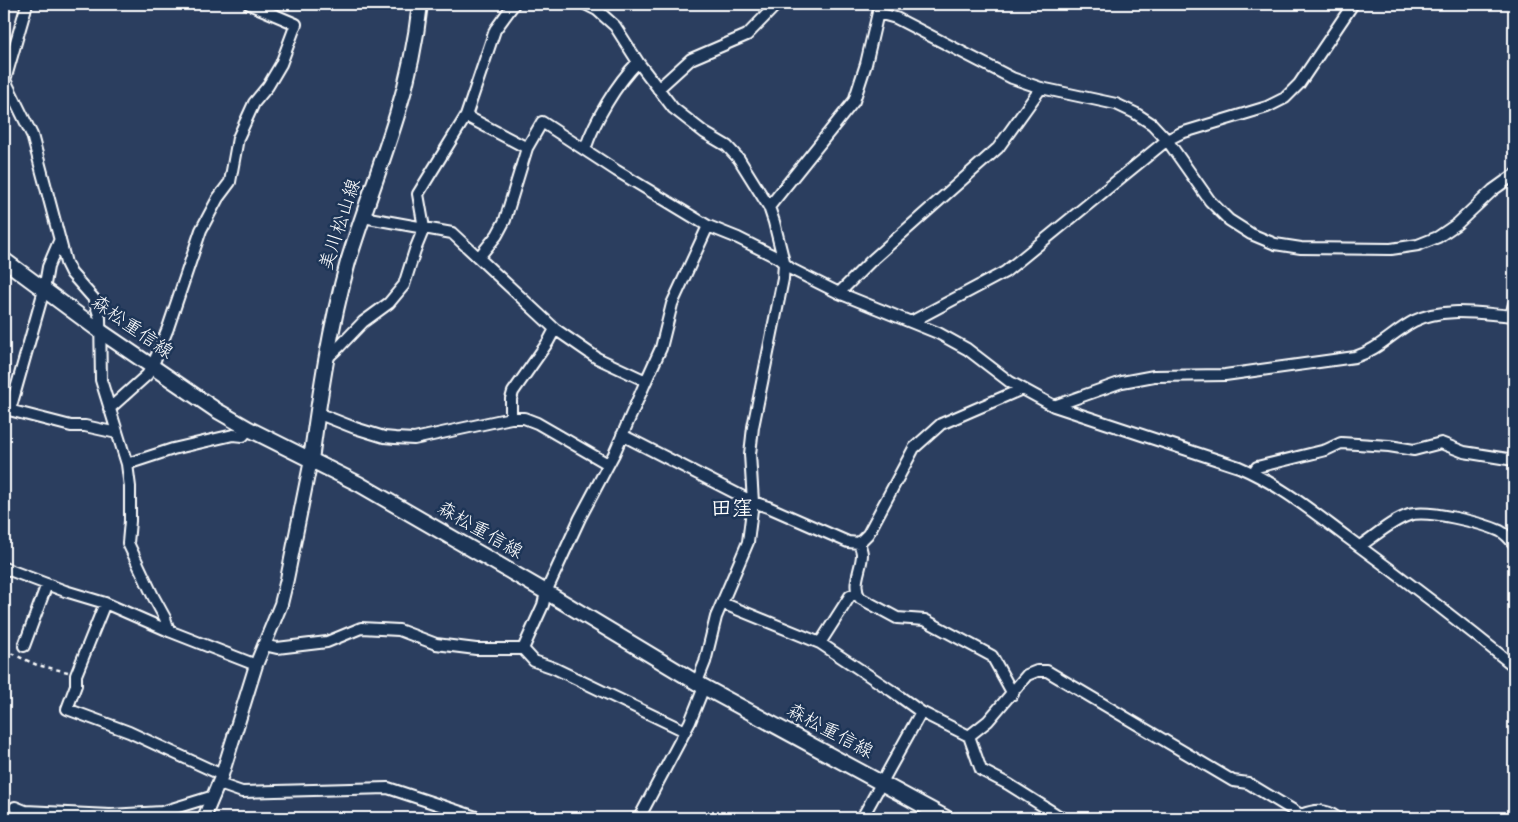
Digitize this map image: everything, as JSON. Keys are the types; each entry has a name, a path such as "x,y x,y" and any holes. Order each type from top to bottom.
{"main road":[{"name":"美川松山線","path":"311,460 326,359 348,262 397,114 410,67 420,4"},
{"name":"森松重信線","path":"4,260 100,331 216,410 249,429 359,484 701,684 946,818"}],"street":[{"path":"27,4 4,81 32,136 66,263 71,273 94,299 100,318 101,380 127,464 130,487 128,543 165,618 169,631"},
{"path":"109,409 147,375 152,367 168,328 201,230 218,198 230,182 238,138 254,103 268,86 281,64 296,24 249,4"},
{"path":"326,359 364,322 389,304 404,285 424,228 418,194 466,116 495,30 514,4"},
{"path":"586,4 597,10 615,26 638,62 673,108 705,133 727,146 739,159 769,207 784,262 783,278 753,427 750,454 752,502 748,542 716,617 704,662 701,684 685,731 638,818"},
{"path":"658,89 691,59 748,35 777,4"},
{"path":"911,322 1006,272 1168,140 1181,133 1267,107 1285,98 1298,84 1353,4"},
{"path":"769,207 854,101 866,64 879,9 1012,78 1041,88 1116,104 1152,124 1168,140 1210,201 1229,220 1251,234 1275,244 1301,248 1391,249 1418,245 1438,237 1457,224 1493,190 1514,175"},
{"path":"585,150 592,130 628,72 638,62"},
{"path":"839,293 870,261 998,148 1041,88"},
{"path":"466,116 527,148"},
{"path":"479,257 505,220 527,148 542,122 617,171 708,226 738,238 784,262 791,269 839,293 938,333 967,350 1010,382 1054,406 1261,476 1360,546 1514,666"},
{"path":"363,217 452,232 519,298 555,329 597,358 646,381"},
{"path":"523,648 580,518 622,435 661,348 672,304 708,226"},
{"path":"60,239 48,267 44,290 7,409 71,426 85,426 117,433"},
{"path":"1054,406 1122,382 1154,376 1225,374 1355,357 1368,353 1414,321 1435,314 1464,312 1513,316 1514,304"},
{"path":"511,418 513,392 555,329"},
{"path":"622,435 752,502 768,507 848,542 858,543 868,534 914,448 941,424 1022,389"},
{"path":"318,413 384,437 404,439 414,439 511,418 524,418 537,423 608,464"},
{"path":"127,464 173,449 232,435 243,436 249,429"},
{"path":"1253,473 1257,467 1326,450 1341,443 1389,446 1414,450 1441,443 1464,452 1514,460"},
{"path":"204,818 220,779 256,664 281,604 288,579 311,460"},
{"path":"1360,546 1399,518 1411,514 1426,513 1472,522 1501,531 1514,544"},
{"path":"858,543 862,553 856,586 857,594 860,598 897,618 925,620 992,656 1013,694"},
{"path":"4,568 105,603 169,631 256,664"},
{"path":"24,646 47,584"},
{"path":"820,643 850,596 857,594"},
{"path":"105,603 76,674 76,684 67,709 129,732 242,792 388,788 479,818"},
{"path":"722,603 820,643 921,712 969,736 981,770 1008,784 1062,818"},
{"path":"264,645 277,648 328,642 361,628 399,630 436,644 468,648 523,648 534,661 554,668 685,731"},
{"path":"969,736 988,721 1013,694 1027,675 1037,671 1047,671 1233,781 1248,783 1301,815 1317,810 1327,812 1337,818"},
{"path":"862,818 921,712"},
{"path":"15,807 25,811 110,815 162,812 214,796"}],"path":[{"path":"4,650 37,665 76,674"}],"railway":[{"path":"4,815 7,818"}],"district":[{"name":"田窪","path":"732,511"}]}
